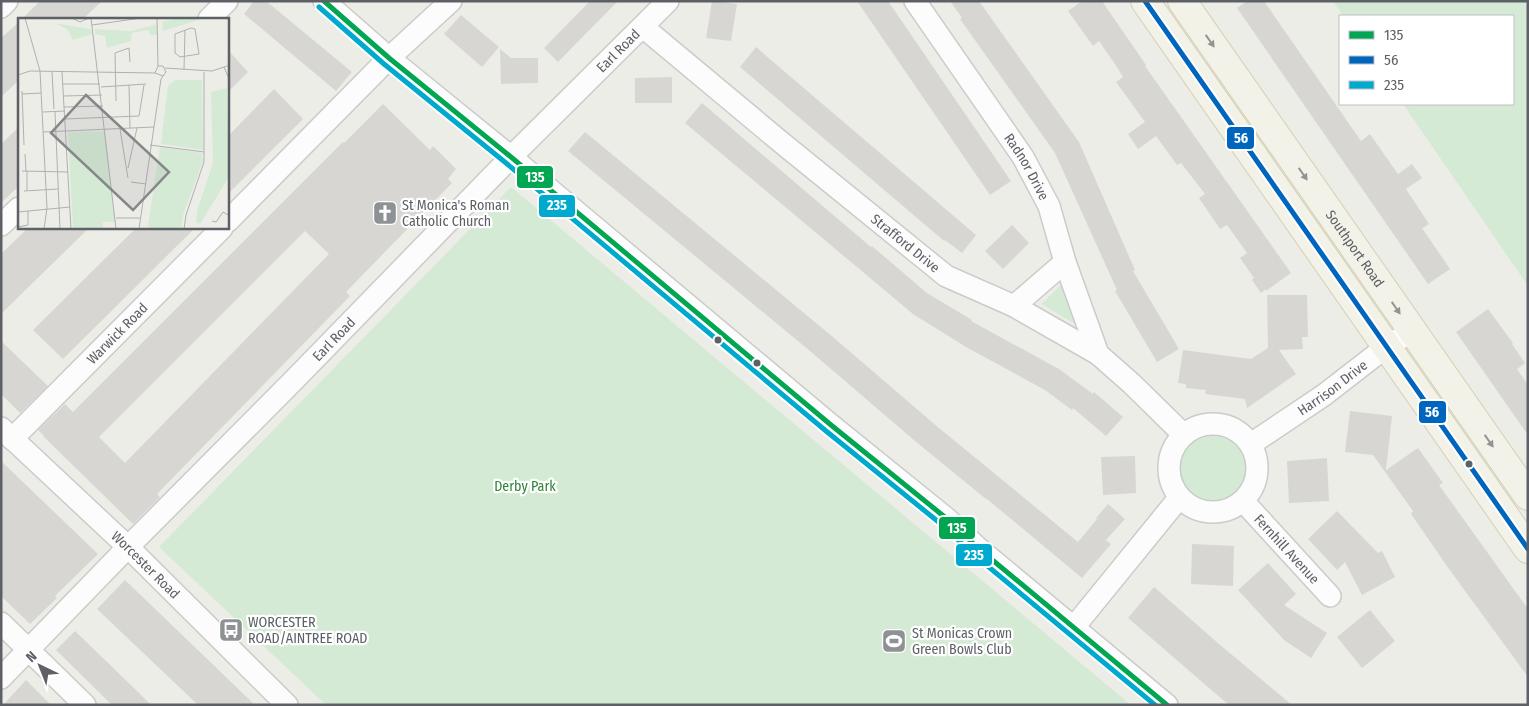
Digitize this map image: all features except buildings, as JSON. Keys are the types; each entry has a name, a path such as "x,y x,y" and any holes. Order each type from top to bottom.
{"main road":[{"path":"1145,1 1528,549"},
{"name":"Southport Road","path":"1182,1 1528,496"}],"street":[{"path":"1,8 7,1"},
{"path":"210,18 227,1"},
{"path":"324,1 389,58 511,157 831,425 946,518 978,548 1167,705"},
{"path":"229,221 389,58 451,1"},
{"name":"Earl Road","path":"1,678 511,157 668,1"},
{"name":"Radnor Drive","path":"915,1 1023,157 1049,206 1098,354"},
{"name":"Strafford Drive","path":"643,27 946,276 1014,306 1098,354 1184,435"},
{"path":"1,225 18,209"},
{"name":"Warwick Road","path":"7,433 221,229"},
{"path":"1014,306 1066,262"},
{"name":"Harrison Drive","path":"1251,444 1324,395 1386,347 1412,331"},
{"path":"1221,424 1236,430 1251,444 1258,465 1257,473 1254,488 1243,501 1235,507 1218,513 1194,508 1179,498 1175,492 1169,471 1170,455 1184,435 1197,427 1221,424"},
{"name":"Worcester Road","path":"7,433 128,547 287,705"},
{"path":"1074,626 1179,498"},
{"name":"Fernhill Avenue","path":"1243,501 1330,596"},
{"path":"1,622 85,705"}],"green space":[{"path":"1333,1 1528,1 1528,286 1404,105 1514,105 1514,15 1342,15"},
{"name":"Derby Park","path":"511,187 1131,705 326,705 159,547"},
{"path":"1063,283 1078,321 1075,324 1041,304"},
{"path":"1219,436 1237,445 1244,456 1246,469 1244,482 1237,493 1226,500 1207,502 1189,493 1182,482 1180,463 1189,445 1200,438"}],"transit line":[{"name":"135","path":"324,1 389,58 511,157 831,425 946,518 978,548 1167,705"},
{"name":"56","path":"1145,1 1528,549"},
{"name":"235","path":"319,7 384,64 506,163 826,431 941,524 973,554 1155,705"}],"place":[{"name":"St Monica's Roman Catholic Church","path":"385,213"},
{"name":"WORCESTER ROAD/AINTREE ROAD","path":"231,630"},
{"name":"St Monicas Crown Green Bowls Club","path":"894,641"}]}
